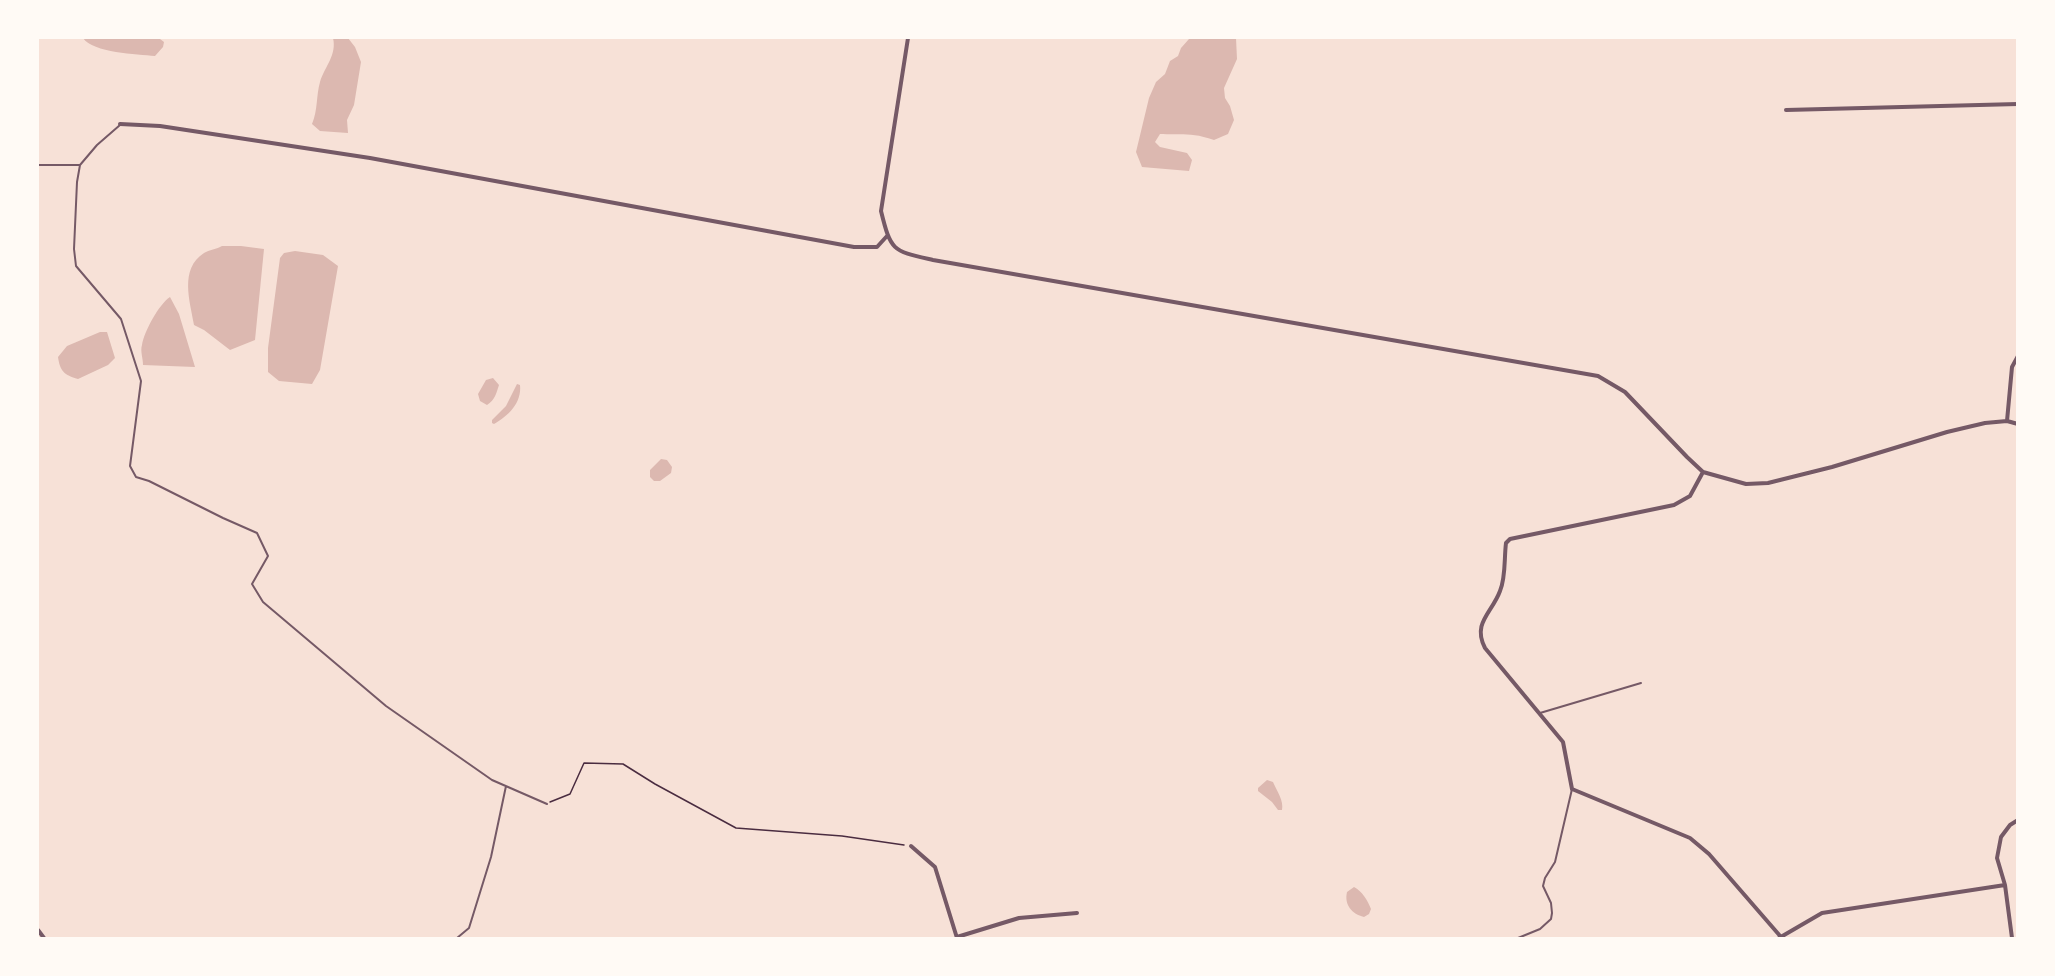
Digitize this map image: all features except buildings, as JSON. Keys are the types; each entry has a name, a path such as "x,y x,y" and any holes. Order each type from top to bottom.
{"street":[{"path":"908,38 881,211 887,236 893,246 902,253 1598,376 1625,392 1703,471 1746,484 1768,483 1832,467 1947,432 1985,423 2007,421 2018,424"},
{"path":"1786,110 2018,104"},
{"path":"120,124 159,126 370,158 854,247 877,247 887,236"},
{"path":"2007,421 2012,367 2018,356"},
{"path":"1703,471 1690,496 1674,505 1518,536 1506,543 1500,592 1481,625 1480,638 1485,648 1563,742 1572,789 1690,838 1709,854 1780,938 1822,913 2005,885"},
{"path":"2012,939 2005,885 1997,858 2001,837 2010,825 2018,820"},
{"path":"911,846 935,867 957,938 1019,918 1077,913"},
{"path":"38,930 44,939"}],"lane":[{"path":"120,124 80,165 74,249 76,266 121,319 141,381 130,466 136,477 149,481 223,519 257,533 268,556 252,585 263,602 386,706 492,780 547,804"},
{"path":"38,165 80,165"},
{"path":"1540,713 1641,683"},
{"path":"457,939 469,928 491,857 506,786"},
{"path":"1518,939 1540,929 1551,919 1551,903 1543,886 1545,878 1556,862 1572,789"}],"path":[{"path":"547,804 570,794 584,763 623,764 736,828 842,836 911,846"}],"shaded area":[{"path":"83,38 150,38 164,42 163,47 155,56 105,50 88,43"},
{"path":"333,38 348,38 355,47 361,62 354,105 347,120 348,133 320,131 312,124 320,82 333,50"},
{"path":"1236,38 1237,59 1224,88 1225,98 1234,120 1228,134 1214,140 1193,135 1160,134 1155,142 1160,147 1187,153 1192,160 1189,171 1142,167 1136,152 1149,98 1156,82 1165,74 1170,61 1178,56 1181,48 1189,39"},
{"path":"222,246 264,249 255,340 230,350 194,325 188,286 191,268 196,260 204,253"},
{"path":"295,251 323,255 338,266 320,370 312,384 279,381 268,372 268,348 280,258 284,253"},
{"path":"170,297 179,314 195,367 143,365 141,347 146,333 157,312"},
{"path":"100,332 107,332 115,358 108,365 78,379 66,374 60,366 58,357 67,346"},
{"path":"493,378 499,385 494,399 487,405 480,401 478,394 486,380"},
{"path":"517,384 520,385 519,398 513,408 504,417 492,423 492,420 506,406"},
{"path":"661,459 667,460 672,467 671,473 660,481 654,481 650,477 650,470"},
{"path":"1267,780 1273,782 1281,800 1282,810 1278,810 1258,791 1258,788"},
{"path":"1354,887 1360,891 1371,909 1364,917 1356,914 1348,905 1347,892"}]}
